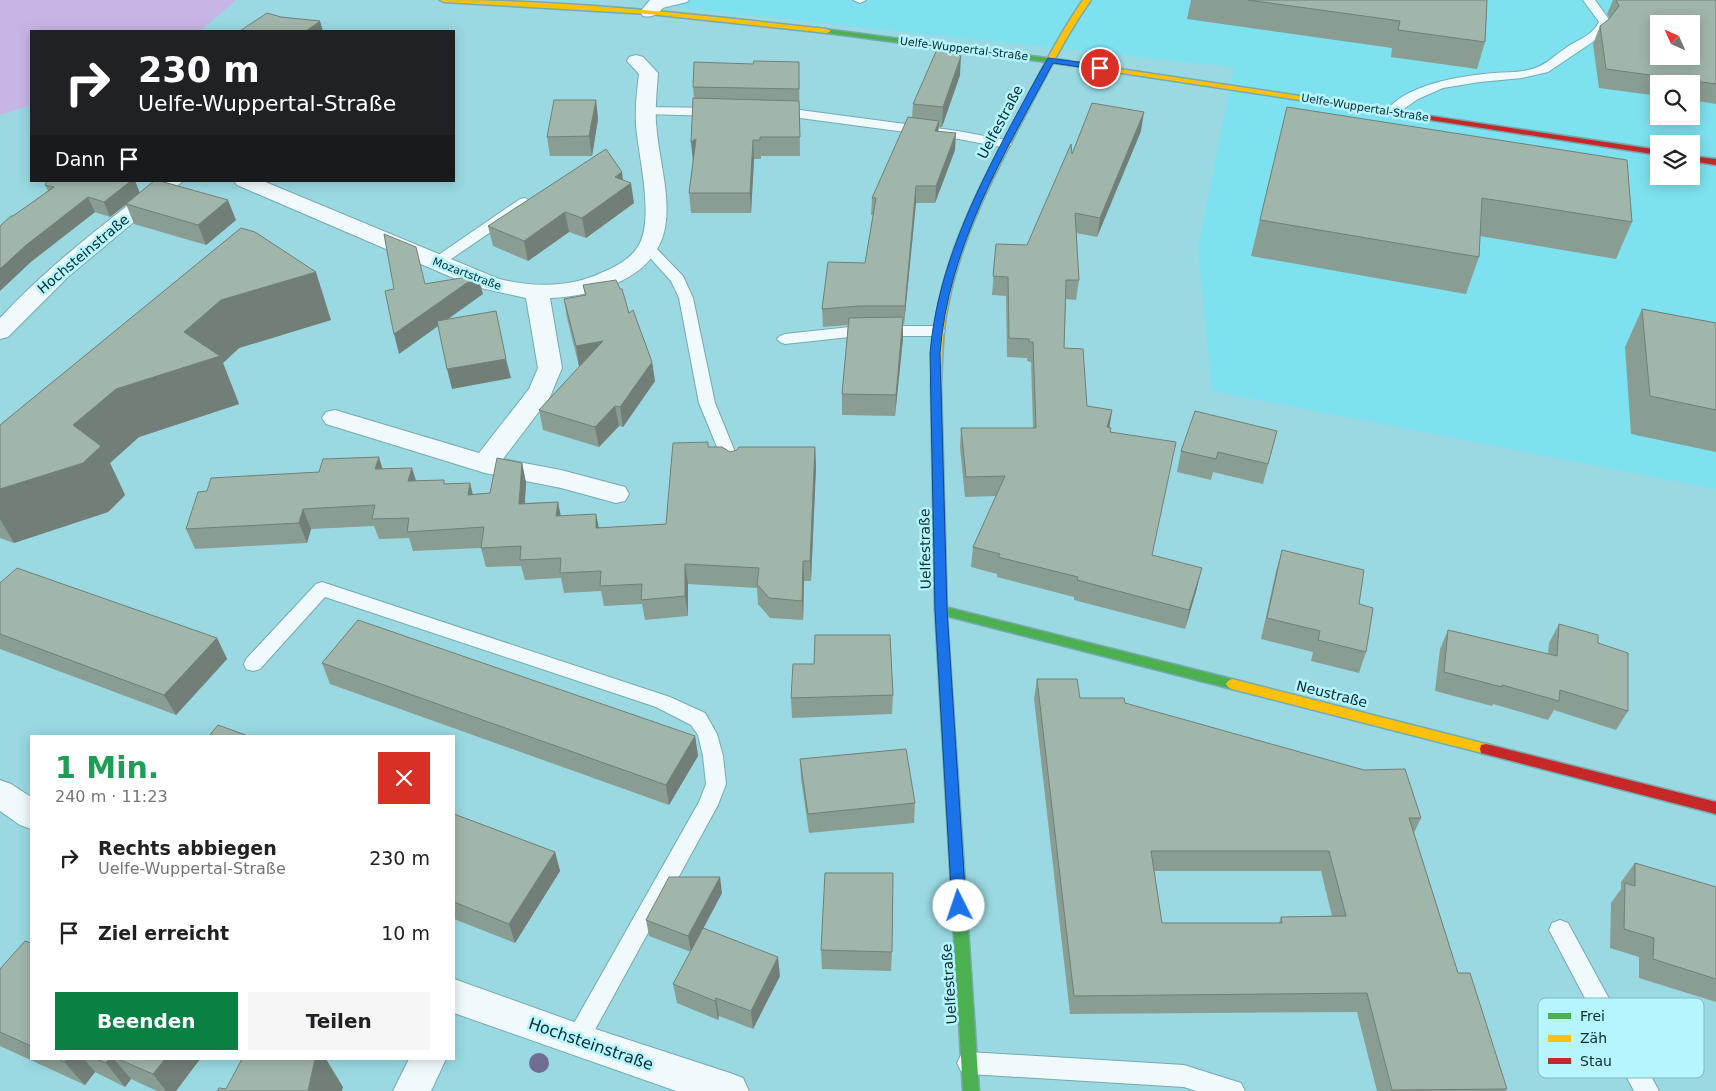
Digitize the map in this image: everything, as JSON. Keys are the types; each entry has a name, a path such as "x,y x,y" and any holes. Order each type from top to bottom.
{"street":[{"name":"Uelfe-Wuppertal-Straße","path":"444,0 654,6 1050,60 1650,152"},
{"name":"Uelfestraße","path":"972,1091 941,610 935,353 937,331 950,271 960,240 986,180 1076,13 1087,0"},
{"path":"636,61 649,73 646,111 657,212 654,232 648,249"},
{"path":"1700,159 1716,162"},
{"name":"Hochsteinstraße","path":"0,332 48,282 109,230 172,182"},
{"name":"Mozartstraße","path":"246,182 480,282 506,290 537,292 579,289 608,280 627,268 648,249"},
{"path":"486,464 541,391 550,368 537,292"},
{"path":"335,418 486,464 561,479 616,494"},
{"name":"Neustraße","path":"941,610 1716,808"},
{"path":"0,793 30,814"},
{"name":"Hochsteinstraße","path":"455,999 730,1091"},
{"path":"412,1091 428,1060"}],"lane":[{"path":"654,6 684,0"},
{"path":"1391,112 1402,102 1434,87 1477,78 1521,76 1541,71 1557,62 1570,50 1592,39 1601,32 1605,22 1589,0"},
{"path":"646,111 730,113"},
{"path":"767,114 800,114 958,135 1006,144"},
{"path":"436,263 524,202"},
{"path":"648,249 678,278 686,298 707,403 732,464"},
{"path":"785,339 860,332 937,331"},
{"path":"253,664 322,589 662,702 698,719 707,734 713,756 716,784 708,805 577,1040"},
{"path":"1560,930 1597,998"},
{"path":"969,1063 1184,1076 1233,1091"},
{"path":"1640,1078 1647,1091"}],"shaded area":[{"path":"0,0 236,0 201,30 30,30 30,105 0,115"},
{"path":"675,0 1716,0 1716,489 1212,391 1198,249 1234,67 681,8"}],"building":[{"path":"1248,0 1487,0 1485,42 1398,30 1400,21"},
{"path":"1616,0 1716,0 1716,84 1700,82 1700,75 1650,75 1606,69 1600,26 1608,20 1619,6"},
{"path":"267,13 281,17 320,21 307,30 242,30"},
{"path":"938,47 961,56 943,107 913,104"},
{"path":"754,61 799,62 799,89 693,87 694,62 753,64"},
{"path":"693,98 799,101 800,137 760,137 760,140 753,140 750,193 689,193 696,139 691,142"},
{"path":"554,100 596,100 589,136 547,137"},
{"path":"1092,103 1144,112 1100,218 1075,213 1079,280 1066,280 1064,348 1083,349 1087,406 1112,410 1107,427 1111,428 1110,432 1176,442 1152,555 1202,568 1189,610 1077,580 1078,577 998,557 1000,554 973,547 1005,476 966,477 961,428 1036,428 1033,342 1029,342 1029,339 1009,338 1008,277 993,276 996,244 1027,245 1071,144 1072,154"},
{"path":"1287,107 1627,160 1632,222 1482,198 1479,257 1260,220"},
{"path":"908,117 939,121 935,131 956,133 936,186 916,186 905,306 859,306 822,309 828,262 865,263 876,198 872,198"},
{"path":"606,149 622,172 615,177 631,183 582,218 565,212 524,241 488,226"},
{"path":"46,182 130,182 104,202 88,197 25,246 0,269 0,226 11,216 54,187 45,185"},
{"path":"153,182 164,182 228,200 198,225 126,204"},
{"path":"241,228 255,232 316,272 221,300 184,332 220,356 116,389 73,425 101,446 83,463 0,489 0,425"},
{"path":"384,234 416,247 425,284 478,275 394,334 385,291 394,289"},
{"path":"616,280 620,289 622,289 629,313 633,310 652,362 620,407 615,406 595,427 539,410 603,341 576,346 564,299 586,295 583,285"},
{"path":"1642,309 1716,323 1716,410 1650,396"},
{"path":"496,311 506,359 447,369 437,321"},
{"path":"903,317 896,395 842,394 849,318"},
{"path":"1195,411 1277,431 1268,464 1218,452 1216,459 1181,451"},
{"path":"708,442 708,447 722,447 730,452 737,450 739,447 815,447 810,561 803,561 802,601 769,598 757,584 759,568 685,564 685,596 641,600 642,584 600,586 601,571 560,573 561,558 520,560 521,546 481,548 484,527 407,532 409,518 372,519 375,505 303,509 299,523 186,529 198,492 207,491 211,478 319,472 323,459 379,457 375,469 412,468 408,481 444,480 444,484 470,483 468,495 490,493 497,458 522,463 519,504 558,502 556,516 596,514 596,528 666,524 673,443"},
{"path":"1282,550 1364,570 1359,604 1373,608 1366,652 1318,640 1320,631 1267,618"},
{"path":"17,568 217,638 164,695 0,634 0,583"},
{"path":"358,620 695,736 666,785 322,663"},
{"path":"1559,624 1598,635 1598,643 1628,653 1628,711 1560,690 1559,701 1502,685 1502,687 1444,672 1448,630 1557,656"},
{"path":"815,635 890,635 893,695 791,698 793,664 814,664"},
{"path":"1037,679 1077,679 1080,698 1124,698 1125,703 1364,770 1405,769 1421,818 1409,818 1458,973 1470,973 1507,1089 1392,1090 1367,993 1074,996","holes":["1151,851 1329,851 1346,916 1281,917 1282,923 1162,923"]},
{"path":"218,725 245,735 210,735"},
{"path":"906,749 915,803 808,814 800,759"},
{"path":"455,814 555,852 509,924 455,902"},
{"path":"1635,863 1716,887 1716,979 1653,959 1654,938 1624,929 1625,883 1635,886"},
{"path":"825,873 893,873 892,952 821,950"},
{"path":"669,877 720,877 688,936 646,920"},
{"path":"703,928 778,957 751,1011 716,998 715,1001 673,984"},
{"path":"25,941 30,943 30,1046 0,1032 0,969"},
{"path":"120,1060 164,1060 153,1074"},
{"path":"241,1060 315,1060 308,1091 217,1091 219,1088 226,1089"}],"traffic: fast":[{"path":"827,31 1069,63"},
{"path":"941,610 1232,684"},
{"path":"941,610 971,1091"}],"traffic: slow":[{"path":"444,0 649,12 827,31"},
{"path":"936,386 937,347 942,310 962,240 976,206 1009,139 1062,38 1087,0"},
{"path":"1069,63 1313,100"},
{"path":"1232,684 1486,749"}],"traffic: jam":[{"path":"1313,100 1650,152"},
{"path":"1700,159 1716,162"},
{"path":"936,386 941,610"},
{"path":"1486,749 1716,808"}],"route":[{"path":"959,906 941,610 935,353 937,331 950,271 970,215 986,180 1050,60 1100,68"}]}
